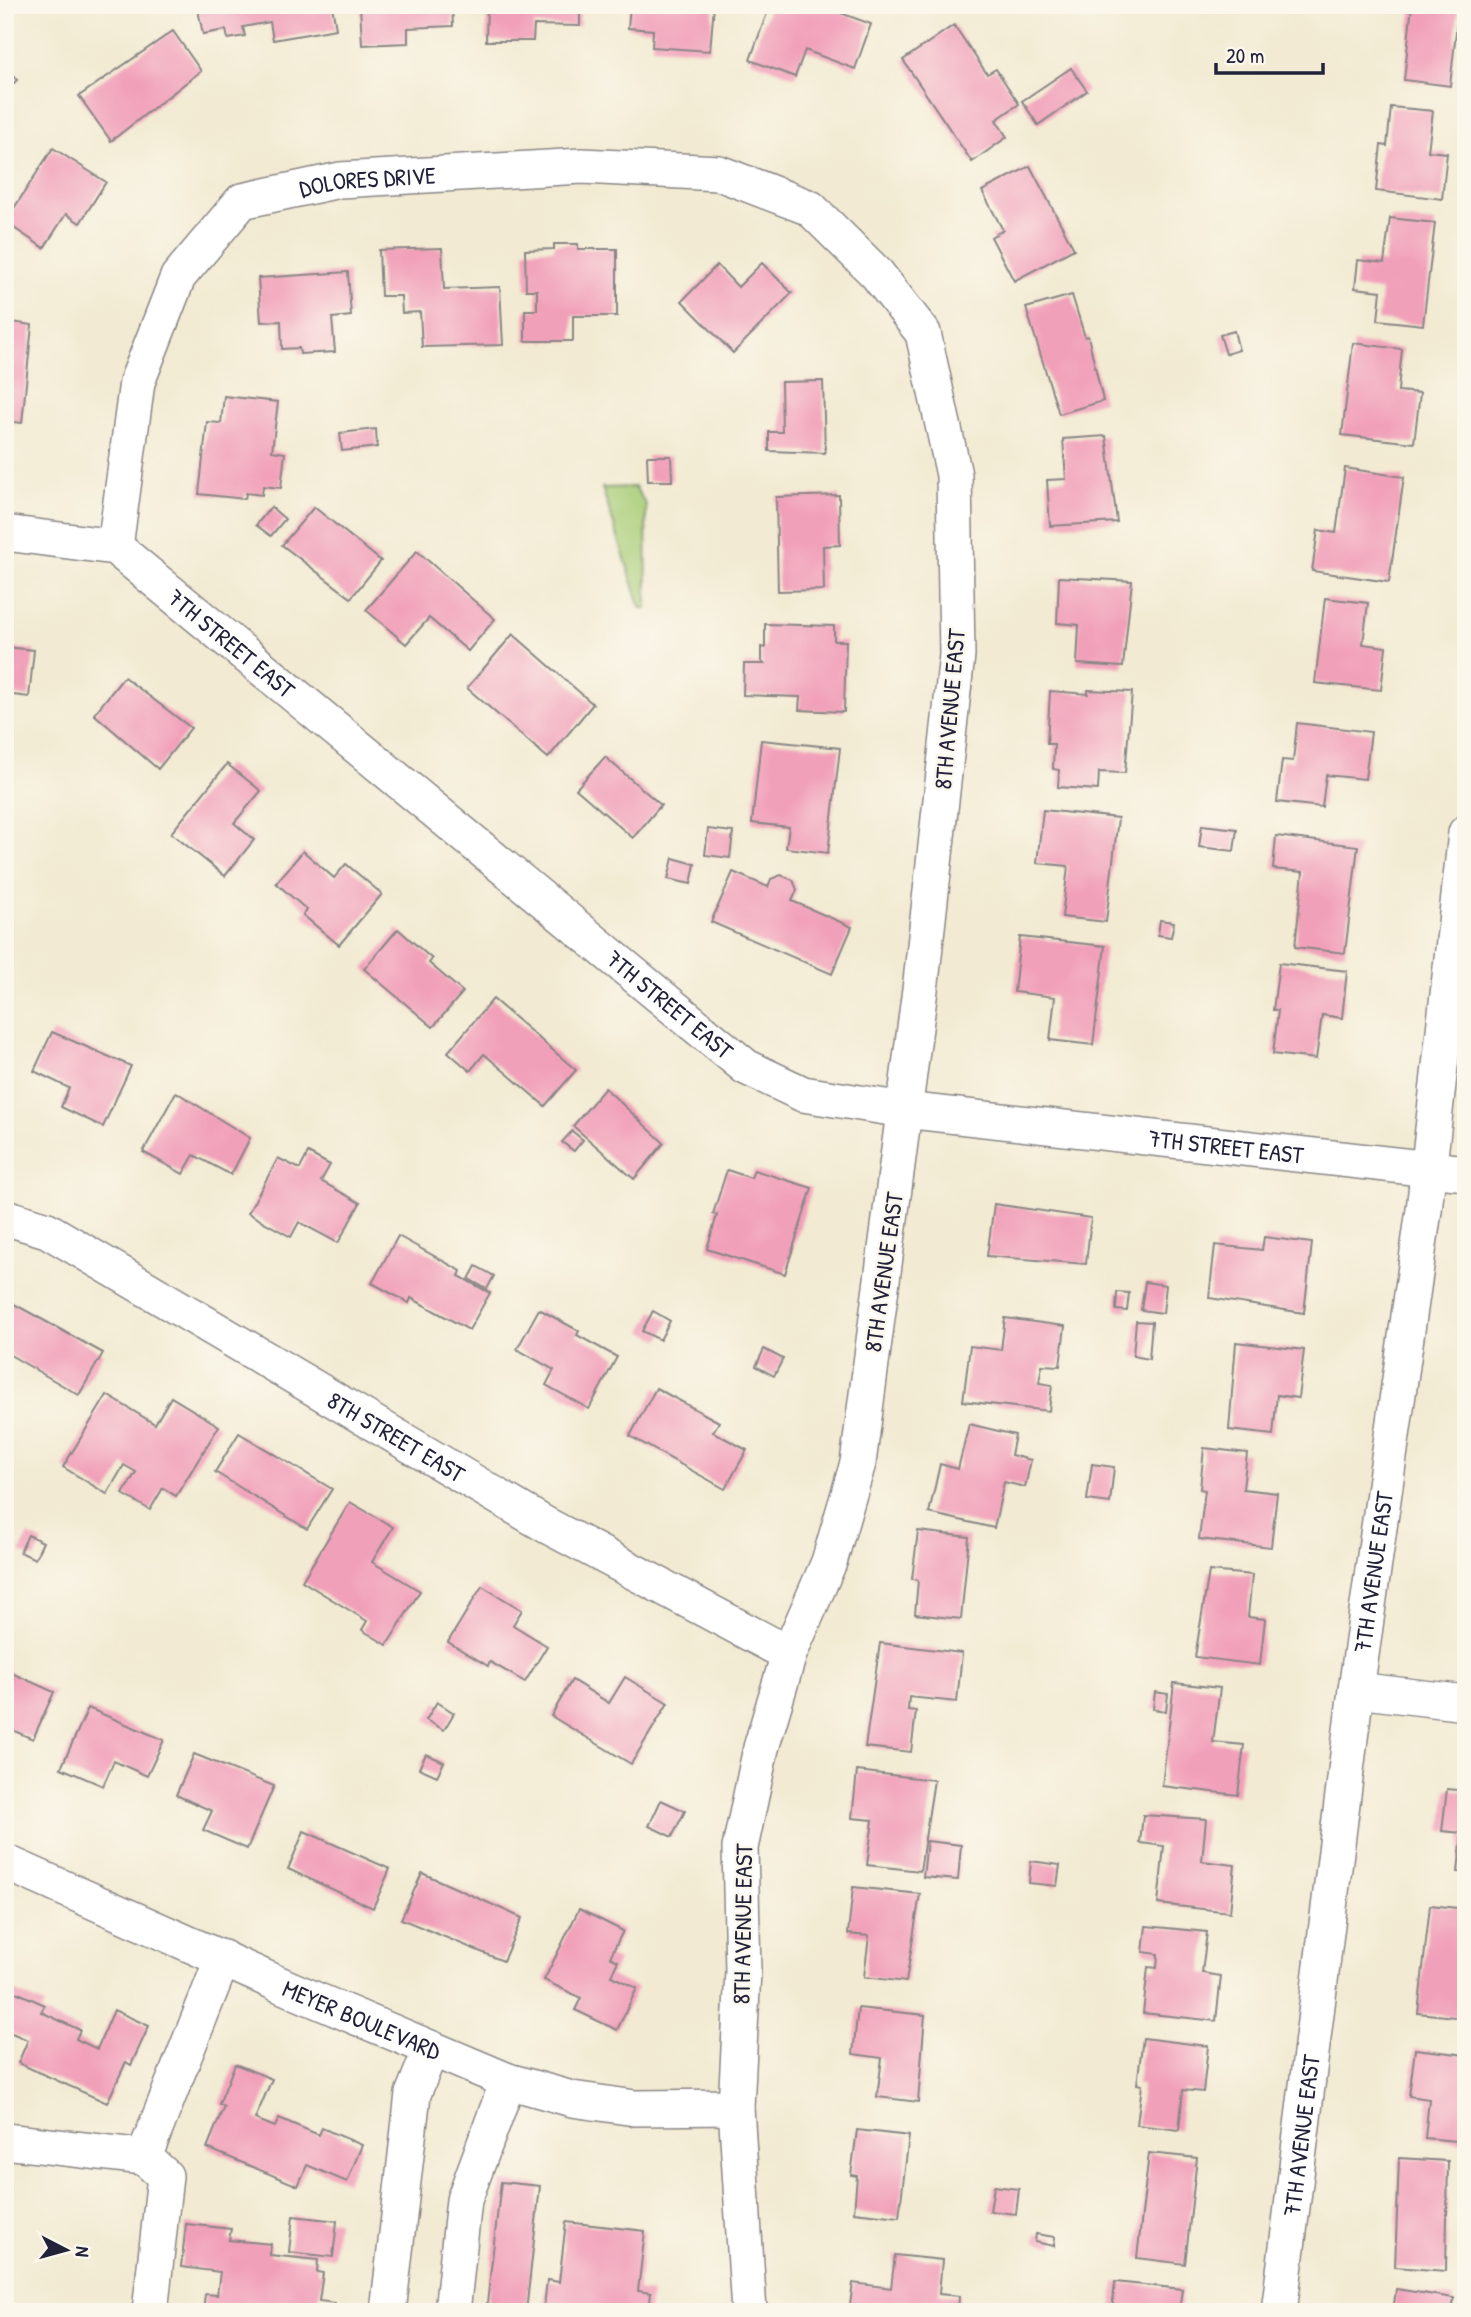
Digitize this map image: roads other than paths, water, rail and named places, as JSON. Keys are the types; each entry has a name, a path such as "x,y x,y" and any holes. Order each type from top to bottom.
{"street":[{"name":"DOLORES DRIVE","path":"115,547 138,382 178,277 242,201 340,180 582,166 719,173 810,208 849,246"},
{"name":"8TH AVENUE EAST","path":"749,2312 736,2107 743,1971 740,1849 761,1748 789,1654 829,1562 858,1463 904,1110 957,655 954,475 923,333 877,274 849,246"},
{"path":"5,533 115,547"},
{"name":"7TH STREET EAST","path":"115,547 746,1067 803,1094 904,1110 1466,1173"},
{"name":"7TH AVENUE EAST","path":"1279,2312 1356,1690 1428,1169 1466,833"},
{"name":"8TH STREET EAST","path":"5,1217 47,1230 546,1525 789,1654"},
{"path":"1356,1690 1466,1703"},
{"name":"MEYER BOULEVARD","path":"5,1862 508,2081 572,2099 635,2108 736,2107"},
{"path":"144,2157 223,1958"},
{"path":"388,2312 413,2094 431,2049"},
{"path":"452,2312 464,2200 508,2081"},
{"path":"5,2141 144,2157 165,2176 150,2312"}]}
